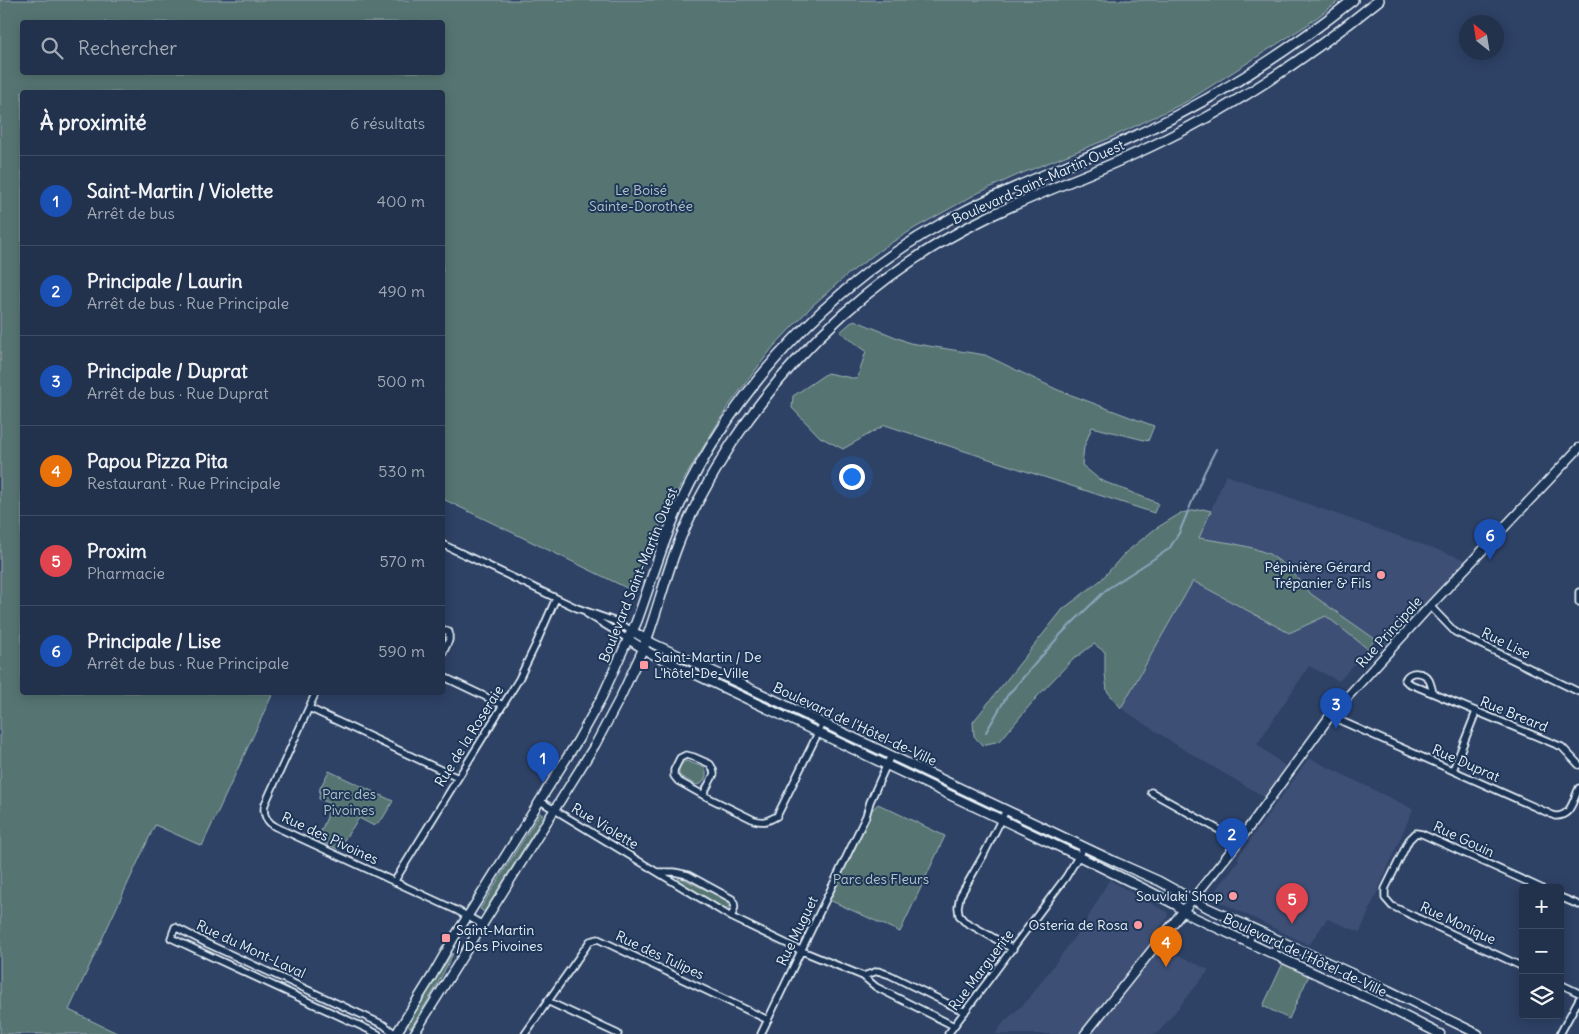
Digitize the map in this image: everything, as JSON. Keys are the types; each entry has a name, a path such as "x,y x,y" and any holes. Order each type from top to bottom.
{"main road":[{"name":"Boulevard Saint-Martin Ouest","path":"630,635 674,516 684,494 711,447 738,407 774,361 838,297 894,253 951,218 1004,191 1136,136 1210,97 1282,53 1353,0"},
{"name":"Boulevard Saint-Martin Ouest","path":"643,649 680,540 720,464 746,423 784,375 812,344 844,314 892,275 958,232 1018,203 1136,154 1222,109 1306,55 1379,0"}],"street":[{"name":"Rue Principale","path":"1085,1034 1239,841 1330,716 1430,606 1579,448"},
{"path":"445,545 556,598"},
{"path":"1579,592 1579,602"},
{"name":"Boulevard de l'Hôtel-de-Ville","path":"556,598 577,608 614,621 643,649 1079,856 1151,892 1189,915 1383,1005 1440,1034"},
{"name":"Rue de la Roseraie","path":"394,882 503,705 536,644 556,598"},
{"name":"Rue Lise","path":"1430,606 1455,632 1579,692"},
{"path":"445,630 449,632 450,637 445,648"},
{"name":"Boulevard de l'Hôtel-de-Ville","path":"630,635 647,640 1160,881 1193,900 1255,930 1280,940 1478,1034"},
{"name":"Boulevard Saint-Martin Ouest","path":"395,1034 592,715 630,635"},
{"name":"Boulevard Saint-Martin Ouest","path":"414,1034 607,724 643,649"},
{"name":"Rue Breard","path":"1433,693 1430,681 1426,676 1410,673 1406,677 1405,680 1408,683 1562,747 1579,765"},
{"path":"445,677 503,705"},
{"name":"Rue des Pivoines","path":"315,695 265,804 263,810 269,823 483,925"},
{"path":"309,708 458,778"},
{"path":"1453,770 1476,712"},
{"name":"Rue Duprat","path":"1330,716 1555,816 1562,816 1567,813 1579,788"},
{"path":"703,795 714,774 713,768 710,764 694,757 686,755 680,758 674,770 674,776 678,781 703,795 754,820 769,821 777,816 823,723"},
{"name":"Rue Muguet","path":"762,1034 866,816 870,802 891,755"},
{"path":"1151,792 1239,841"},
{"name":"Rue Violette","path":"540,801 707,904 802,950 862,976 876,988 954,1026"},
{"path":"1006,810 960,896 958,907 959,915 964,921 1013,949"},
{"name":"Rue Gouin","path":"1385,898 1385,889 1409,840 1416,833 1422,834 1531,884"},
{"name":"Rue Marguerite","path":"948,1034 1066,877 1084,846"},
{"name":"Rue Violette","path":"657,872 674,872 688,875 732,899 736,907 731,917"},
{"name":"Rue Monique","path":"1385,898 1392,906 1519,965"},
{"path":"1564,899 1579,905"},
{"name":"Rue du Mont-Laval","path":"378,1034 171,938 175,927 384,1025 395,1034"},
{"path":"1248,942 1255,930"},
{"name":"Rue des Tulipes","path":"525,1034 590,941 598,939 768,1020"},
{"path":"1273,953 1280,940"},
{"name":"Rue Violette","path":"862,976 878,971 890,975 965,1012"},
{"path":"1564,986 1579,993"},
{"path":"1560,1034 1579,999"},
{"path":"547,1001 618,1034"}],"shaded area":[{"path":"1226,475 1466,560 1386,647 1311,594 1288,567 1253,548 1199,538"},
{"path":"1193,581 1289,633 1326,615 1368,649 1339,681 1309,666 1257,744 1286,767 1266,798 1178,746 1121,708"},
{"path":"1309,758 1413,809 1360,932 1327,919 1309,945 1210,897 1233,869 1239,860 1237,858"},
{"path":"1109,880 1167,912 1168,917 1149,941 1209,970 1157,1034 995,1034 1004,1022 1028,1000 1085,923"}],"green space":[{"name":"Le Boisé Sainte-Dorothée","path":"0,0 1340,0 1307,25 1186,102 1108,139 978,193 883,248 847,275 812,306 773,347 727,408 671,503 650,547 633,591 445,500 445,90 20,90 20,695 272,695 202,846 155,825 69,1010 119,1034 0,1034"},
{"path":"854,320 910,343 985,355 1058,390 1154,426 1148,441 1092,427 1084,447 1082,465 1100,480 1158,503 1154,513 885,425 843,449 820,437 792,408 793,396 827,373 857,379 866,351 840,332"},
{"path":"1203,509 1211,511 1199,538 1253,548 1269,554 1288,567 1311,594 1375,639 1368,649 1326,616 1289,633 1193,581 1121,708 1107,691 1105,652 1094,644 1071,661 1036,698 1000,741 982,745 974,736 973,722 1063,609 1101,580 1125,553 1155,529 1181,513"},
{"path":"707,675 746,690 812,721 810,725"},
{"path":"686,761 704,767 706,776 701,784 696,785 680,776 680,767"},
{"name":"Parc des Pivoines","path":"329,771 393,801 383,818 374,826 359,818 338,849 317,840 327,817 329,803 319,799 320,788"},
{"name":"Parc des Fleurs","path":"878,804 945,836 900,932 827,899 866,816"},
{"path":"540,813 544,816 484,912 480,909"},
{"path":"679,877 728,900 729,908 721,908 680,882 678,880"},
{"path":"452,953 436,987 411,1028 407,1025"},
{"path":"1285,959 1311,971 1289,1019 1263,1006"}],"waterway":[{"path":"986,732 1007,696 1061,634 1107,589 1169,549 1179,533 1216,449"}],"place":[{"name":"Principale / Lise","path":"1490,560"},
{"name":"Pépinière Gérard Trépanier & Fils","path":"1381,575"},
{"name":"Saint-Martin / De L'hôtel-De-Ville","path":"644,665"},
{"name":"Principale / Duprat","path":"1336,729"},
{"name":"Saint-Martin / Violette","path":"543,783"},
{"name":"Principale / Laurin","path":"1232,859"},
{"name":"Souvlaki Shop","path":"1233,896"},
{"name":"Proxim","path":"1292,924"},
{"name":"Osteria de Rosa","path":"1138,925"},
{"name":"Saint-Martin / Des Pivoines","path":"446,938"},
{"name":"Papou Pizza Pita","path":"1166,967"}]}
